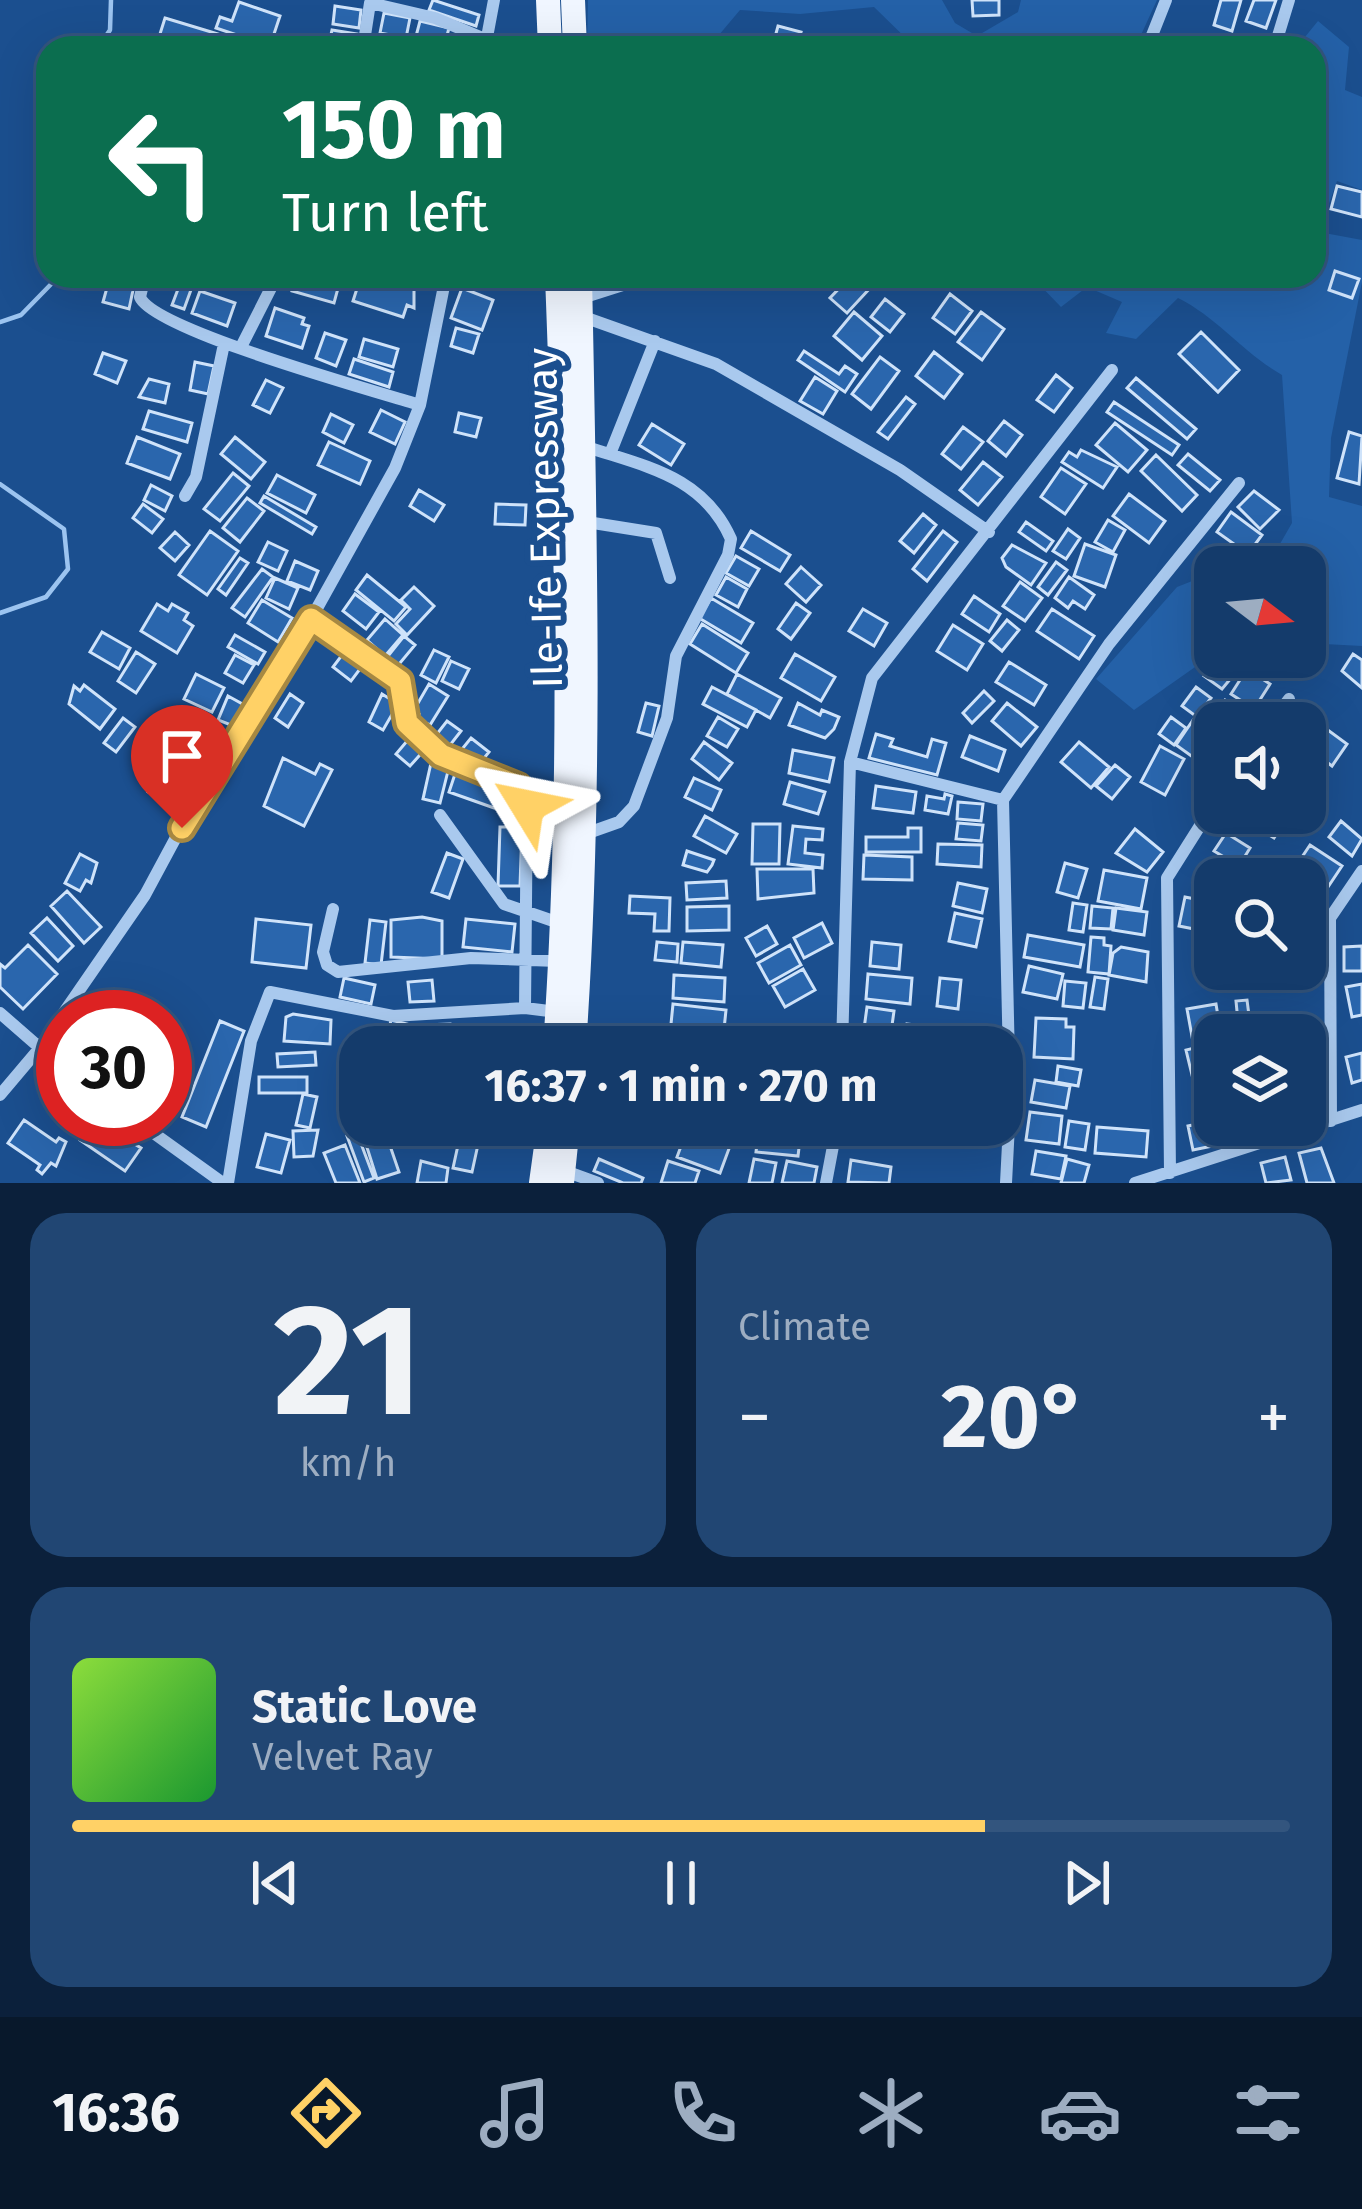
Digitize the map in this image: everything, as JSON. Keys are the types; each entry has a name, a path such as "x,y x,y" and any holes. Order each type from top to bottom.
{"main road":[{"path":"548,0 550,36"},
{"path":"573,0 574,36"},
{"name":"Ile-Ife Expressway","path":"556,1026 567,800 568,560 557,288"},
{"name":"Ile-Ife Expressway","path":"575,1026 588,833 587,522 598,451 580,297"},
{"path":"541,1183 546,1146"},
{"path":"564,1177 566,1146"}],"street":[{"path":"487,36 494,0"},
{"path":"1152,36 1166,0"},
{"path":"1278,35 1289,0"},
{"path":"365,36 370,3 436,18 470,36"},
{"path":"143,288 140,297 153,314 224,344 420,405"},
{"path":"241,347 271,288"},
{"path":"79,990 145,895 202,789 311,619 395,468 420,405 444,288"},
{"path":"580,297 610,288"},
{"path":"580,297 655,341 716,364 900,470 988,532"},
{"path":"588,833 619,822 634,806 667,718 676,656 728,555 731,538 703,495 681,478 598,451 655,341"},
{"path":"185,496 196,477 224,344"},
{"path":"843,1026 850,762 872,678 1112,370"},
{"path":"1006,1183 1009,971 1003,800 1109,644 1239,482"},
{"path":"587,522 656,533 670,578"},
{"path":"311,619 400,681 407,723 441,755 518,786 527,796 530,913 522,957 525,1008"},
{"path":"1286,702 1289,698"},
{"path":"850,762 1003,800"},
{"path":"527,796 567,800"},
{"path":"440,815 504,904 562,924"},
{"path":"1170,1173 1167,878 1195,834"},
{"path":"1330,1121 1330,918 1362,871"},
{"path":"333,909 323,952 327,964 338,972 522,957 558,961"},
{"path":"173,1146 226,1183 251,1041 270,992 393,1016 525,1008 557,1012"},
{"path":"0,1013 36,1048"},
{"path":"0,1095 36,1052"},
{"path":"1135,1183 1362,1110"},
{"path":"826,1183 833,1146"},
{"path":"564,1177 598,1183"}],"shaded area":[{"path":"588,0 942,0 955,23 977,36 904,36 874,7 800,14 740,10 718,36 587,36"},
{"path":"1021,0 1157,0 1140,36 977,36 1018,12"},
{"path":"1318,21 1349,47 1345,90 1362,97 1362,190 1337,181 1326,212 1326,36 1306,36"},
{"path":"1326,233 1362,240 1362,282 1331,438 1329,497 1362,506 1362,646 1326,644 1326,546 1279,546 1292,523 1282,375 1178,298 1136,339 1106,333 1122,302 1089,288 1326,288"},
{"path":"1043,288 1086,288 1061,307"},
{"path":"1194,580 1194,668 1134,710 1096,679 1177,587"}],"building":[{"path":"433,0 479,15 476,26 429,10"},
{"path":"972,0 999,0 999,15 973,16"},
{"path":"1221,0 1241,0 1232,31 1214,25"},
{"path":"1254,0 1276,0 1266,28 1246,21"},
{"path":"239,2 280,16 273,36 240,36 216,28 220,17 232,21"},
{"path":"335,6 361,10 359,28 333,24"},
{"path":"384,13 410,18 406,36 380,33"},
{"path":"165,18 218,34 217,36 159,36"},
{"path":"420,21 449,28 447,36 416,36"},
{"path":"778,26 801,32 800,36 775,36"},
{"path":"332,30 357,34 357,36 331,36"},
{"path":"1337,186 1362,192 1362,217 1331,209"},
{"path":"1335,271 1359,279 1352,298 1329,290"},
{"path":"107,288 133,290 129,309 103,302"},
{"path":"178,288 192,288 184,309 172,305"},
{"path":"293,288 338,288 334,303"},
{"path":"357,288 414,288 414,308 407,305 403,317 353,301"},
{"path":"462,288 493,300 482,330 451,318"},
{"path":"840,288 870,288 847,313 830,298"},
{"path":"200,291 235,303 227,326 192,313"},
{"path":"950,294 972,311 955,334 933,318"},
{"path":"885,299 904,314 890,332 871,317"},
{"path":"275,308 304,318 302,324 309,326 302,348 266,336"},
{"path":"854,312 882,336 862,360 834,336"},
{"path":"981,312 1004,329 982,360 958,342"},
{"path":"456,328 479,334 473,353 451,346"},
{"path":"1201,332 1239,370 1218,392 1179,354"},
{"path":"325,333 346,340 336,366 316,358"},
{"path":"364,339 398,349 393,367 359,357"},
{"path":"804,351 839,374 845,366 857,374 845,392 798,360"},
{"path":"934,352 962,374 944,398 916,376"},
{"path":"103,353 126,361 117,383 95,374"},
{"path":"880,357 899,371 871,409 852,394"},
{"path":"354,359 393,372 389,387 349,374"},
{"path":"195,362 214,366 208,394 190,390"},
{"path":"1056,375 1072,388 1054,412 1037,400"},
{"path":"815,377 837,391 823,414 800,401"},
{"path":"1136,378 1196,429 1187,439 1127,388"},
{"path":"149,379 169,384 165,403 139,397"},
{"path":"266,380 283,388 270,413 253,405"},
{"path":"906,397 915,404 888,439 878,432"},
{"path":"1114,402 1179,445 1172,455 1107,412"},
{"path":"381,410 405,422 395,444 370,432"},
{"path":"149,411 192,423 187,442 143,429"},
{"path":"459,413 481,418 476,437 455,432"},
{"path":"331,414 353,425 344,443 323,432"},
{"path":"1004,421 1022,435 1006,456 988,441"},
{"path":"1115,423 1147,450 1128,472 1096,445"},
{"path":"652,424 684,444 671,465 639,445"},
{"path":"963,427 983,442 961,469 942,454"},
{"path":"1349,432 1362,436 1359,484 1337,478"},
{"path":"137,437 180,454 170,479 127,463"},
{"path":"235,437 265,462 251,479 221,454"},
{"path":"329,442 370,461 360,484 318,465"},
{"path":"1081,450 1117,467 1103,488 1062,462 1069,452 1077,457"},
{"path":"1188,454 1220,480 1210,491 1178,465"},
{"path":"1156,455 1197,495 1182,511 1141,471"},
{"path":"983,462 1002,477 978,505 960,490"},
{"path":"1061,468 1086,484 1065,514 1041,497"},
{"path":"233,473 249,486 220,521 204,509"},
{"path":"277,475 315,495 306,513 267,493"},
{"path":"151,485 172,496 165,511 144,500"},
{"path":"419,490 444,505 434,521 410,506"},
{"path":"1254,491 1279,510 1260,529 1238,507"},
{"path":"1129,494 1165,521 1149,543 1113,516"},
{"path":"264,496 316,527 312,534 260,503"},
{"path":"247,498 264,511 240,542 223,528"},
{"path":"143,504 163,519 152,533 133,518"},
{"path":"496,504 526,505 525,525 495,524"},
{"path":"1231,512 1262,535 1254,546 1237,546 1217,532"},
{"path":"923,514 936,525 914,553 900,541"},
{"path":"1108,520 1125,530 1113,552 1095,542"},
{"path":"1026,522 1053,541 1046,551 1019,532"},
{"path":"1068,529 1080,538 1066,559 1053,551"},
{"path":"210,531 238,551 207,595 179,575"},
{"path":"751,531 790,555 780,571 741,548"},
{"path":"943,531 957,542 927,581 913,569"},
{"path":"175,532 189,545 175,561 160,548"},
{"path":"268,542 287,551 278,571 258,562"},
{"path":"1085,544 1116,555 1105,587 1074,576"},
{"path":"1012,545 1046,563 1031,585 1006,567 1002,558"},
{"path":"736,556 759,569 749,586 726,573"},
{"path":"240,558 248,563 226,595 218,589"},
{"path":"295,561 318,571 310,590 287,581"},
{"path":"1056,562 1067,570 1048,595 1038,587"},
{"path":"801,567 821,585 806,602 786,584"},
{"path":"262,569 273,577 245,617 232,608"},
{"path":"367,575 406,607 394,621 356,590"},
{"path":"726,577 747,589 738,607 716,595"},
{"path":"1069,577 1094,595 1085,609 1073,601 1068,608 1055,598"},
{"path":"275,578 298,588 289,609 266,598"},
{"path":"1020,582 1042,598 1025,621 1003,606"},
{"path":"414,587 434,606 407,635 396,624 410,609 401,600"},
{"path":"355,594 379,612 366,629 343,611"},
{"path":"974,596 1000,614 989,632 962,614"},
{"path":"711,598 753,623 741,643 699,618"},
{"path":"262,600 292,618 278,642 248,623"},
{"path":"796,603 810,613 791,639 778,629"},
{"path":"157,604 168,611 172,604 188,613 184,620 193,626 177,653 141,631"},
{"path":"863,609 887,623 874,646 849,631"},
{"path":"1052,609 1094,636 1079,659 1037,631"},
{"path":"385,619 403,635 385,656 367,640"},
{"path":"1007,620 1019,630 1002,651 990,641"},
{"path":"702,624 748,653 736,673 690,644"},
{"path":"953,625 983,644 967,670 937,651"},
{"path":"102,632 130,648 119,669 90,652"},
{"path":"235,635 265,652 258,664 228,647"},
{"path":"404,636 415,645 395,669 384,661"},
{"path":"434,650 449,657 436,683 421,675"},
{"path":"345,651 363,665 351,681 333,667"},
{"path":"136,652 155,664 136,693 118,681"},
{"path":"795,654 835,677 821,701 781,678"},
{"path":"1353,654 1362,660 1362,688 1342,671"},
{"path":"235,655 254,665 243,683 225,673"},
{"path":"451,661 469,669 459,689 442,681"},
{"path":"1009,662 1046,685 1034,705 996,682"},
{"path":"196,674 224,688 212,712 184,699"},
{"path":"737,674 781,698 770,718 727,694"},
{"path":"1207,678 1231,678 1222,689"},
{"path":"1241,678 1261,678 1270,684 1258,702 1243,702 1231,694"},
{"path":"429,684 448,696 430,725 416,719 419,714 414,710"},
{"path":"84,685 115,709 100,729 69,704 74,686 80,691"},
{"path":"712,687 756,710 747,727 703,704"},
{"path":"1196,687 1211,698 1194,702 1194,715 1182,706"},
{"path":"984,691 994,701 972,723 963,713"},
{"path":"290,694 303,703 288,727 275,718"},
{"path":"382,694 398,704 383,730 369,722"},
{"path":"228,696 246,706 236,727 218,720"},
{"path":"646,703 659,706 652,736 638,732"},
{"path":"798,703 820,715 822,710 839,717 834,729 825,738 789,725"},
{"path":"1007,703 1037,727 1021,746 992,721"},
{"path":"181,708 200,720 187,738 169,726"},
{"path":"718,717 738,729 727,747 707,736"},
{"path":"1171,717 1186,728 1174,745 1159,734"},
{"path":"123,718 135,727 116,752 104,743"},
{"path":"1193,720 1194,758 1176,745"},
{"path":"447,721 461,731 447,749 433,739"},
{"path":"1326,729 1347,744 1332,766 1326,762"},
{"path":"413,734 427,747 410,766 396,754"},
{"path":"876,734 893,739 890,746 927,757 932,739 946,743 937,775 869,758"},
{"path":"970,736 1005,750 998,771 962,757"},
{"path":"471,738 489,752 476,768 458,754"},
{"path":"704,742 732,763 719,780 692,759"},
{"path":"1079,742 1109,767 1091,788 1061,762"},
{"path":"1160,746 1184,759 1165,795 1141,782"},
{"path":"793,750 834,758 829,782 789,773"},
{"path":"283,758 315,774 320,764 332,770 304,826 264,806"},
{"path":"431,763 449,767 440,803 423,799"},
{"path":"1115,765 1130,777 1112,799 1096,786"},
{"path":"456,771 505,788 497,809 449,792"},
{"path":"158,774 177,785 166,802 148,792"},
{"path":"694,778 721,790 712,810 685,797"},
{"path":"790,782 825,792 818,814 784,804"},
{"path":"876,786 916,792 913,813 873,808"},
{"path":"945,794 952,796 948,814 925,810 927,796 944,799"},
{"path":"958,802 983,804 981,821 957,819"},
{"path":"705,816 737,834 726,853 694,836"},
{"path":"1341,821 1362,839 1352,856 1329,837"},
{"path":"958,823 983,825 981,841 956,839"},
{"path":"753,824 780,824 779,864 752,864"},
{"path":"793,826 823,829 822,840 806,839 805,853 823,855 822,868 788,864"},
{"path":"500,827 522,827 520,886 498,886"},
{"path":"908,828 921,828 921,852 866,852 866,837 908,837"},
{"path":"1135,829 1163,852 1147,872 1116,853"},
{"path":"1225,834 1250,848 1244,858 1226,858 1214,851"},
{"path":"938,844 982,845 981,867 937,864"},
{"path":"1310,845 1342,866 1326,890 1326,858 1301,858"},
{"path":"687,851 714,860 707,872 683,865"},
{"path":"447,853 463,859 449,898 432,892"},
{"path":"80,854 97,863 91,883 86,880 80,891 65,883"},
{"path":"864,855 912,857 912,880 863,879"},
{"path":"1065,863 1087,869 1078,898 1057,892"},
{"path":"757,869 813,869 814,893 758,899"},
{"path":"1104,870 1147,878 1141,909 1098,901"},
{"path":"726,881 727,898 687,900 686,883"},
{"path":"958,883 987,889 982,913 953,906"},
{"path":"67,891 101,927 84,943 51,906"},
{"path":"630,896 670,898 669,931 654,931 655,914 629,913"},
{"path":"1185,897 1194,899 1194,929 1179,926"},
{"path":"1073,903 1087,905 1083,932 1069,930"},
{"path":"729,906 729,930 687,931 687,907"},
{"path":"1092,906 1113,908 1111,929 1090,928"},
{"path":"1116,908 1147,912 1144,935 1113,930"},
{"path":"955,913 982,919 976,947 949,941"},
{"path":"422,917 442,921 442,959 391,957 391,920"},
{"path":"47,918 73,946 58,961 31,933"},
{"path":"256,919 311,925 306,968 252,962"},
{"path":"466,919 515,924 512,952 463,947"},
{"path":"370,920 386,922 381,965 365,963"},
{"path":"822,923 832,943 804,958 794,938"},
{"path":"767,926 777,944 756,956 746,938"},
{"path":"1028,935 1084,945 1080,967 1024,957"},
{"path":"1091,937 1104,938 1104,945 1111,946 1109,974 1088,972"},
{"path":"657,942 678,944 677,962 655,960"},
{"path":"683,942 723,945 721,967 681,963"},
{"path":"872,942 901,945 899,969 870,966"},
{"path":"28,945 57,974 36,990 23,1009 0,987 0,964 5,968"},
{"path":"790,945 801,965 769,983 758,963"},
{"path":"1362,946 1362,971 1344,971 1344,947"},
{"path":"1121,947 1148,952 1146,982 1109,975 1113,953"},
{"path":"1029,966 1063,974 1057,999 1023,992"},
{"path":"803,969 815,990 785,1007 773,986"},
{"path":"868,974 912,978 910,1004 866,999"},
{"path":"674,975 725,978 724,1002 673,998"},
{"path":"1095,977 1108,979 1104,1009 1090,1007"},
{"path":"344,978 375,985 371,1004 340,997"},
{"path":"940,978 961,980 958,1009 937,1006"},
{"path":"432,980 434,1001 410,1002 408,982"},
{"path":"1065,981 1086,983 1083,1008 1063,1006"},
{"path":"1362,984 1362,1015 1352,1017 1346,987"},
{"path":"1247,1000 1249,1014 1237,1014 1236,1001"},
{"path":"673,1004 726,1010 724,1026 671,1026"},
{"path":"1216,1004 1218,1014 1194,1014 1193,1042 1187,1009"},
{"path":"867,1007 894,1011 892,1026 864,1026"},
{"path":"286,1017 331,1020 330,1044 284,1041"},
{"path":"1036,1018 1066,1019 1066,1027 1074,1027 1073,1059 1034,1057"},
{"path":"220,1021 244,1031 206,1127 192,1121 192,1092"},
{"path":"1194,1048 1194,1075 1192,1075 1186,1050"},
{"path":"315,1052 316,1065 278,1067 277,1054"},
{"path":"1362,1053 1362,1080 1352,1083 1346,1057"},
{"path":"1058,1066 1081,1070 1078,1086 1056,1082"},
{"path":"259,1077 307,1077 307,1093 259,1093"},
{"path":"1035,1080 1070,1086 1066,1108 1031,1102"},
{"path":"303,1094 317,1097 310,1128 296,1125"},
{"path":"1030,1112 1062,1116 1059,1144 1026,1140"},
{"path":"24,1120 36,1128 36,1146 64,1146 56,1166 51,1163 42,1174 37,1170 40,1165 8,1143"},
{"path":"1069,1121 1089,1124 1085,1150 1065,1147"},
{"path":"1194,1125 1194,1146 1212,1146 1193,1150 1188,1126"},
{"path":"1097,1127 1148,1131 1146,1157 1095,1153"},
{"path":"318,1130 313,1156 294,1157 293,1131"},
{"path":"266,1134 290,1140 281,1173 257,1167"},
{"path":"89,1146 141,1148 125,1171"},
{"path":"345,1146 360,1183 336,1183 324,1153"},
{"path":"351,1146 362,1146 374,1178 364,1182"},
{"path":"367,1146 390,1146 399,1172 377,1179"},
{"path":"458,1146 478,1146 472,1172 453,1168"},
{"path":"681,1146 730,1146 720,1173 677,1157"},
{"path":"757,1146 799,1146 798,1156 756,1152"},
{"path":"1321,1148 1334,1183 1307,1183 1299,1153"},
{"path":"1036,1151 1066,1156 1061,1179 1032,1174"},
{"path":"1285,1157 1291,1180 1266,1183 1261,1163"},
{"path":"599,1159 643,1178 641,1183 623,1183 594,1171"},
{"path":"754,1159 776,1163 772,1183 749,1183"},
{"path":"1067,1159 1089,1165 1084,1183 1061,1183"},
{"path":"851,1160 891,1167 889,1183 848,1182"},
{"path":"421,1161 448,1168 446,1183 417,1183"},
{"path":"668,1161 699,1171 695,1183 661,1183"},
{"path":"787,1161 817,1167 814,1183 782,1183"}],"waterway":[{"path":"106,36 111,0"},
{"path":"0,322 21,315 47,288"},
{"path":"0,484 64,529 68,569 46,597 0,613"}],"route":[{"path":"182,828 311,619 345,646 385,666 400,681 407,700 407,723 441,755 472,772 518,786 527,796 527,806"}]}
